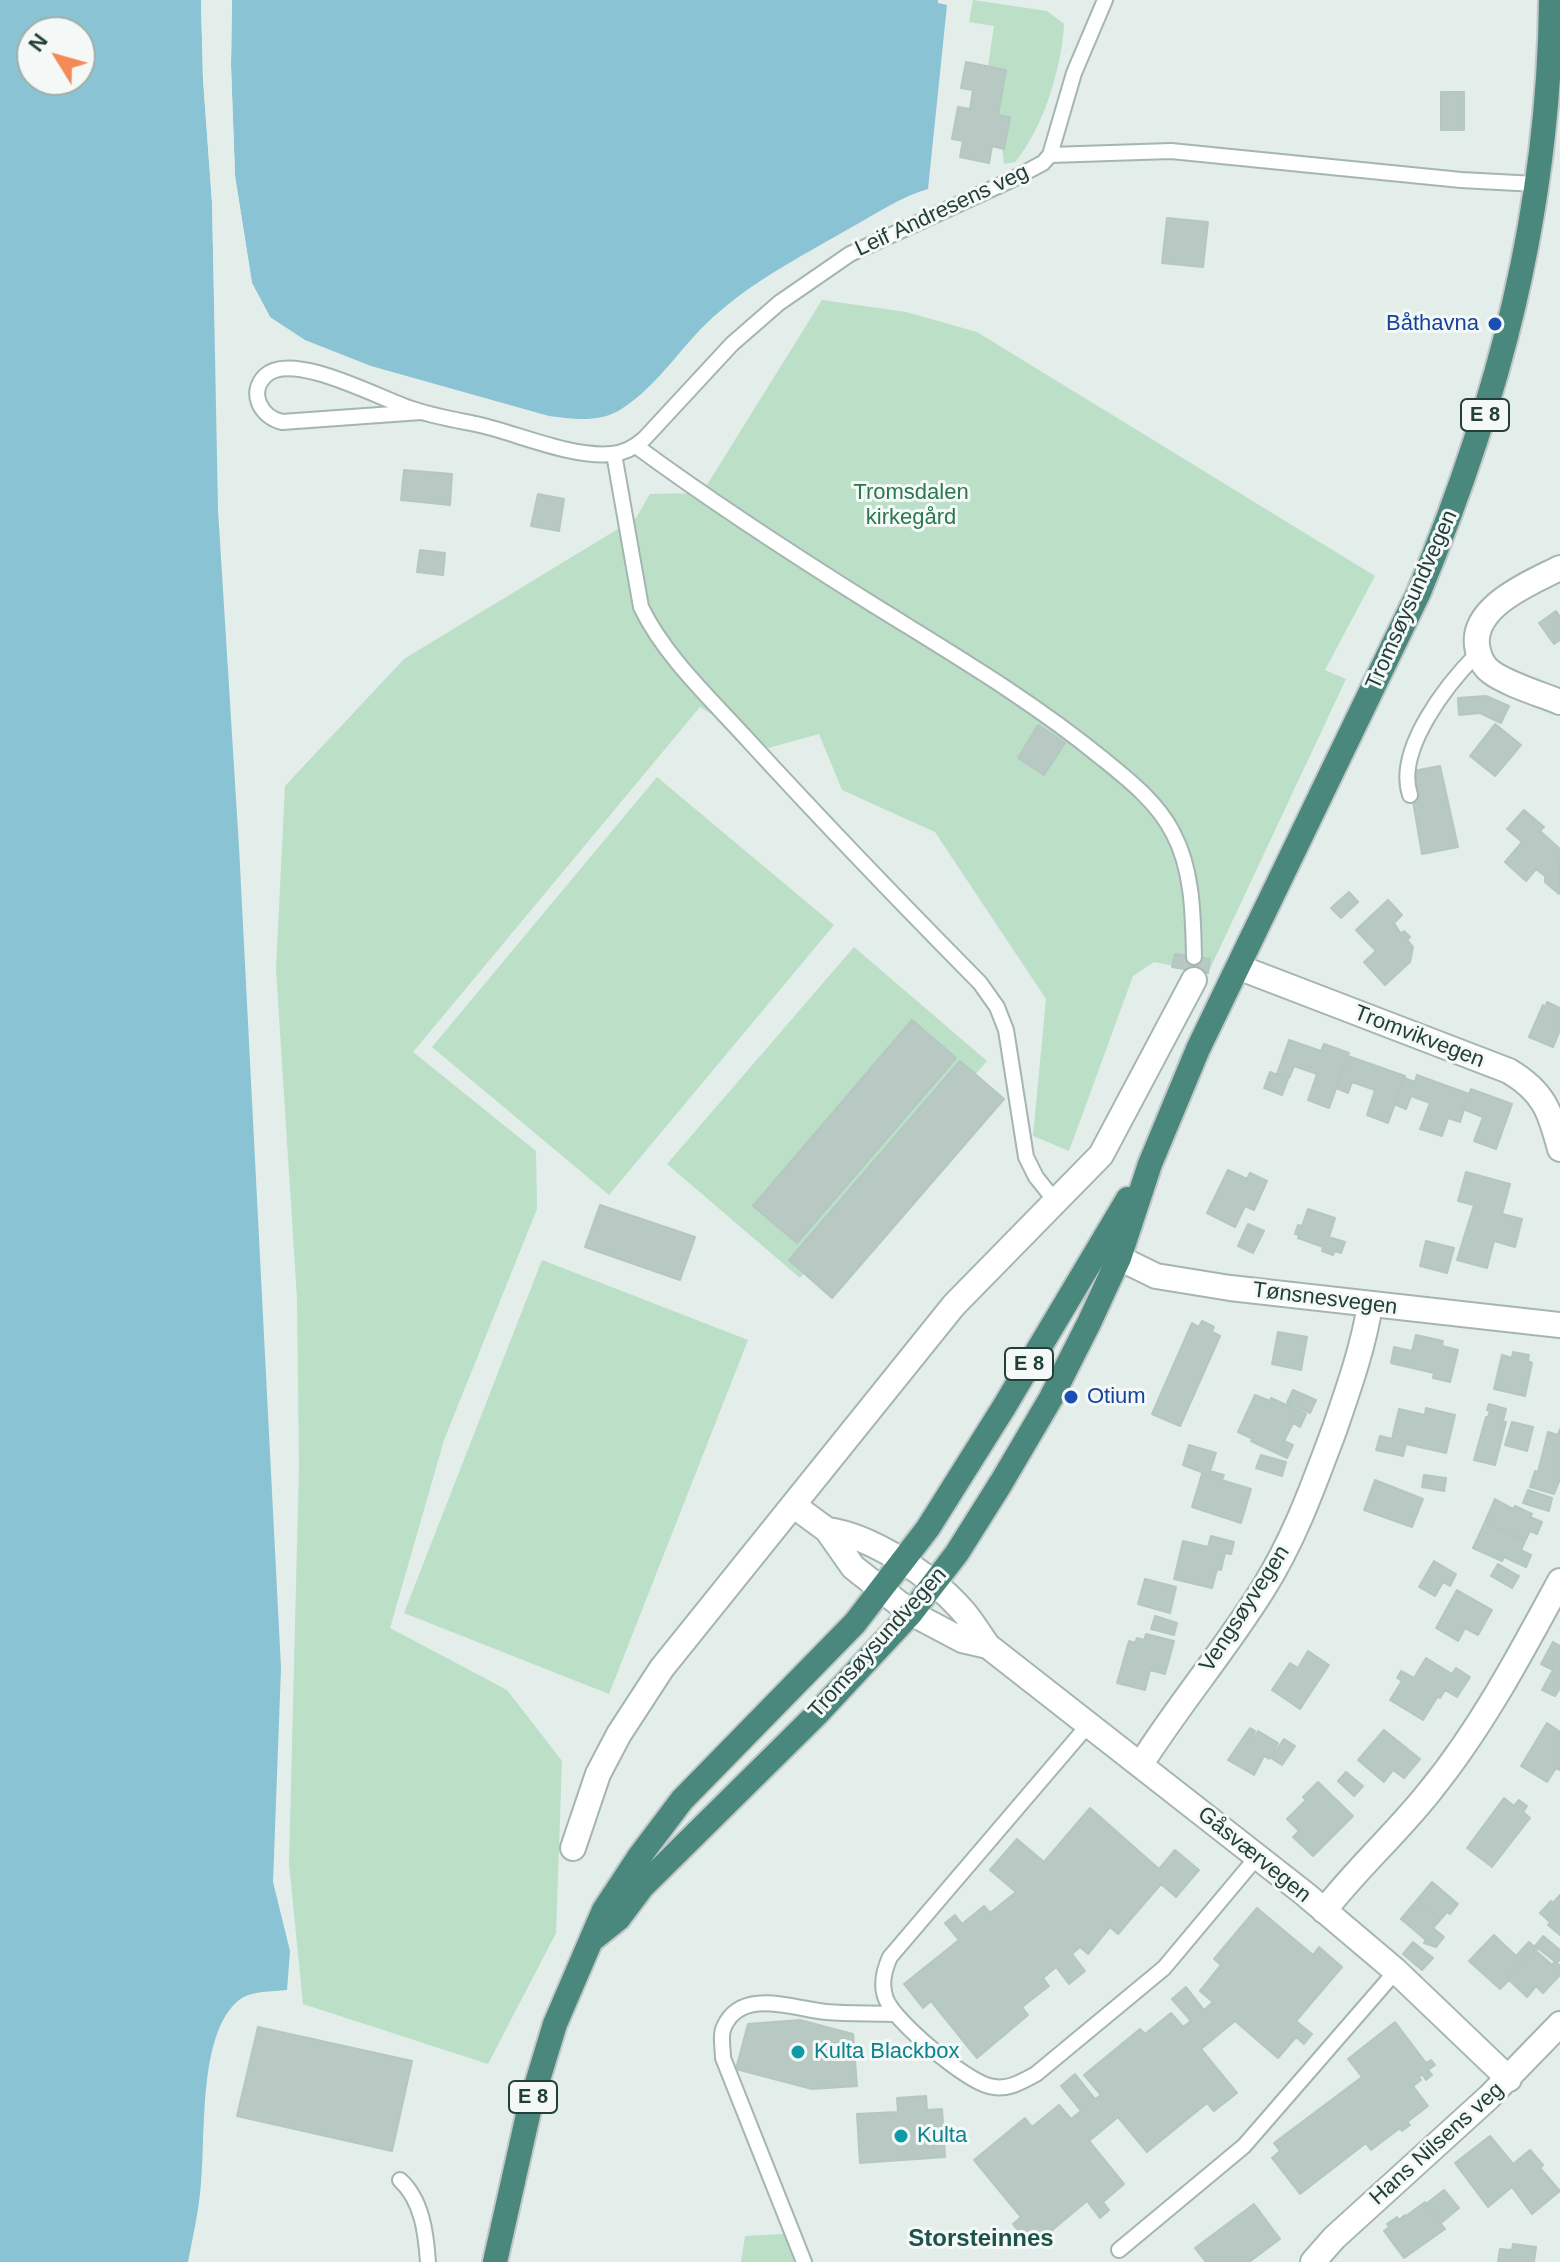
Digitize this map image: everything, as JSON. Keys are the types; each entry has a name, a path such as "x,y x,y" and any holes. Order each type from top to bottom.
{"highway":[{"name":"Tromsøysundvegen","path":"593,1939 618,1919 642,1887 816,1715 911,1613 934,1585 979,1518 1051,1398 1107,1255 1150,1164 1198,1049 1419,592 1450,518 1498,374 1517,296 1536,184 1551,0"},
{"name":"Tromsøysundvegen","path":"495,2262 538,2078 567,1993 604,1910 682,1800 855,1623 881,1590 951,1493 1004,1407 1107,1255"}],"street":[{"path":"1560,568 1517,591 1486,616 1477,631 1478,653 1493,674 1560,702"},
{"name":"Tromvikvegen","path":"1238,967 1509,1071 1528,1084 1546,1103 1560,1149"},
{"path":"573,1848 598,1774 641,1698 662,1668 954,1305 1101,1155 1194,969"},
{"name":"Tønsnesvegen","path":"1107,1255 1156,1276 1370,1305 1560,1325"},
{"name":"Vengsøyvegen","path":"1141,1764 1170,1718 1264,1588 1305,1511 1360,1357 1370,1305"},
{"path":"793,1505 827,1530"},
{"name":"Gåsværvegen","path":"827,1530 848,1533 902,1562 934,1585 959,1607 988,1646 1324,1911 1396,1971 1509,2079"},
{"name":"Gåsværvegen","path":"827,1530 847,1560 911,1613 962,1640 988,1646"},
{"path":"1324,1911 1352,1875 1396,1831 1453,1761 1529,1639 1560,1581"},
{"name":"Hans Nilsens veg","path":"1313,2262 1334,2238 1509,2079 1560,2024"}],"lane":[{"path":"1050,155 1074,73 1105,0"},
{"name":"Leif Andresens veg","path":"421,412 282,422 272,419 263,411 258,392 261,381 273,370 283,367 307,370 421,412 560,447 614,454 636,446 743,334 779,303 862,248 1009,181 1043,163 1050,155 1171,151 1461,180 1536,184"},
{"path":"636,446 694,488 993,679 1123,775 1159,810 1174,834 1187,870 1194,969"},
{"path":"614,454 641,607 652,630 709,698 847,849 980,983 997,1007 1006,1030 1026,1157 1036,1177 1056,1202"},
{"path":"1410,795 1407,768 1419,735 1435,706 1478,653"},
{"path":"1089,1724 890,1957 883,1974 885,1997 895,2014 934,2050 970,2077 991,2087 1012,2087 1036,2074 1164,1968 1257,1857"},
{"path":"1119,2250 1244,2146 1396,1971"},
{"path":"804,2262 723,2058 722,2029 732,2014 747,2006 772,2003 825,2012 895,2014"},
{"path":"400,2180 410,2189 422,2219 428,2262"}],"green space":[{"path":"973,0 1047,11 1064,24 1049,97 1034,133 1015,162 1004,164 1002,147 1008,117 997,114 1005,70 988,66 994,26 969,22"},
{"name":"Tromsdalen kirkegård","path":"822,300 906,312 977,332 1375,576 1325,670 1346,679 1208,973 1154,962 1133,976 1069,1151 1033,1136 1046,999 935,832 842,790 819,734 768,748 700,707 413,1052 536,1151 537,1209 444,1440 390,1628 507,1690 562,1761 556,1933 488,2064 303,2004 289,1864 299,1467 297,1298 276,969 285,786 404,659 636,518 650,494 702,493"},
{"path":"657,777 834,925 609,1195 432,1047"},
{"path":"854,947 987,1061 800,1278 667,1164"},
{"path":"542,1260 748,1340 609,1694 404,1613"},
{"path":"785,2234 798,2262 741,2262 745,2236"}],"water":[{"path":"0,0 201,0 212,202 218,510 239,847 281,1668 273,1882 290,1951 287,1990 256,1993 239,2000 226,2015 216,2035 206,2085 200,2193 188,2262 0,2262"},
{"path":"232,0 938,0 938,3 947,5 928,189 880,211 750,288 706,324 647,388 620,410 594,418 549,416 371,366 305,340 270,317 252,283 235,176"}],"pier":[{"path":"201,0 205,0 216,202 218,332 215,333 212,202"},
{"path":"228,0 232,0 235,176 252,283 270,317 266,318 248,284 231,176"}],"building":[{"path":"966,62 1006,70 998,115 1010,117 1004,149 992,146 989,163 960,157 963,141 952,139 958,107 970,109 973,90 961,88"},
{"path":"1441,92 1464,92 1464,130 1441,130"},
{"path":"1167,218 1208,222 1203,267 1162,263"},
{"path":"404,470 452,474 450,505 401,500"},
{"path":"538,494 564,499 559,531 531,526"},
{"path":"420,550 445,553 443,575 417,572"},
{"path":"1556,611 1560,617 1560,640 1554,644 1539,623"},
{"path":"1486,696 1509,706 1501,723 1480,713 1459,715 1458,698"},
{"path":"1495,724 1521,745 1495,776 1470,756"},
{"path":"1038,725 1065,743 1044,775 1018,758"},
{"path":"1440,766 1458,847 1422,854 1408,772"},
{"path":"1524,810 1544,827 1540,831 1560,849 1559,894 1536,869 1526,881 1505,862 1522,842 1507,829"},
{"path":"1349,892 1358,902 1341,918 1331,908"},
{"path":"1388,900 1402,915 1394,923 1401,934 1404,931 1410,937 1407,940 1413,947 1410,962 1385,985 1364,962 1376,951 1356,930"},
{"path":"1175,954 1210,959 1208,973 1172,967"},
{"path":"1547,1002 1560,1008 1560,1030 1553,1047 1529,1037"},
{"path":"912,1020 956,1058 797,1243 753,1206"},
{"path":"1289,1040 1321,1051 1324,1044 1349,1053 1329,1108 1308,1100 1317,1074 1294,1066 1289,1078 1277,1074"},
{"path":"1348,1056 1405,1076 1388,1123 1367,1115 1375,1090 1352,1082 1348,1093 1336,1088"},
{"path":"960,1061 1004,1099 832,1298 789,1260"},
{"path":"1270,1072 1288,1079 1282,1095 1264,1088"},
{"path":"1417,1075 1469,1094 1460,1122 1448,1118 1442,1136 1420,1129 1430,1103 1411,1096 1406,1109 1394,1104 1404,1078 1415,1082"},
{"path":"1471,1089 1512,1104 1496,1149 1474,1141 1483,1117 1463,1109"},
{"path":"1228,1170 1247,1179 1250,1173 1267,1181 1254,1210 1245,1206 1235,1227 1207,1213"},
{"path":"1466,1172 1510,1184 1502,1214 1522,1219 1515,1247 1494,1241 1487,1268 1457,1260 1474,1205 1458,1201"},
{"path":"600,1205 695,1237 680,1280 585,1247"},
{"path":"1308,1209 1335,1218 1329,1237 1345,1242 1341,1253 1335,1251 1333,1255 1322,1251 1323,1247 1295,1234 1298,1225 1302,1226"},
{"path":"1248,1224 1264,1231 1253,1253 1238,1246"},
{"path":"1426,1241 1454,1248 1447,1273 1420,1266"},
{"path":"1202,1321 1214,1327 1212,1332 1220,1336 1180,1426 1152,1414 1192,1323 1199,1327"},
{"path":"1278,1332 1307,1337 1301,1370 1272,1364"},
{"path":"1416,1335 1443,1341 1442,1346 1458,1350 1450,1382 1433,1378 1434,1373 1391,1363 1394,1347 1412,1351"},
{"path":"1513,1352 1529,1355 1528,1361 1532,1363 1525,1396 1494,1389 1502,1355 1512,1358"},
{"path":"1293,1390 1316,1400 1310,1413 1287,1403"},
{"path":"1255,1395 1270,1401 1271,1398 1306,1414 1300,1427 1293,1423 1284,1441 1293,1445 1287,1458 1238,1432"},
{"path":"1489,1404 1506,1409 1503,1421 1506,1422 1495,1465 1474,1460 1490,1411 1487,1410"},
{"path":"1426,1408 1455,1415 1446,1453 1406,1444 1403,1456 1376,1450 1380,1436 1392,1439 1399,1409 1425,1415"},
{"path":"1512,1422 1533,1427 1527,1451 1505,1445"},
{"path":"1560,1429 1560,1479 1554,1494 1530,1487 1535,1471 1538,1472 1548,1432 1558,1435"},
{"path":"1189,1445 1216,1453 1210,1471 1224,1475 1222,1480 1183,1465"},
{"path":"1261,1455 1286,1462 1282,1476 1256,1468"},
{"path":"1202,1474 1251,1489 1241,1523 1192,1507"},
{"path":"1424,1475 1446,1478 1444,1491 1422,1487"},
{"path":"1375,1480 1423,1499 1412,1527 1364,1510"},
{"path":"1528,1490 1552,1498 1549,1511 1523,1503"},
{"path":"1495,1499 1513,1509 1515,1506 1532,1514 1530,1517 1542,1522 1537,1534 1530,1531 1525,1541 1485,1522"},
{"path":"1485,1522 1525,1541 1521,1550 1531,1555 1526,1567 1504,1557 1502,1561 1473,1548"},
{"path":"1211,1536 1234,1542 1231,1554 1225,1553 1221,1570 1217,1569 1212,1588 1174,1579 1183,1541 1208,1547"},
{"path":"1434,1561 1456,1574 1450,1586 1443,1582 1435,1596 1419,1587"},
{"path":"1498,1564 1519,1576 1512,1588 1491,1576"},
{"path":"1145,1579 1176,1587 1170,1613 1138,1604"},
{"path":"1457,1590 1492,1610 1478,1635 1465,1628 1458,1641 1436,1628"},
{"path":"1155,1616 1177,1623 1174,1635 1151,1629"},
{"path":"1146,1634 1174,1641 1165,1674 1150,1670 1145,1690 1117,1683 1129,1641 1135,1643 1137,1638 1144,1640"},
{"path":"1553,1642 1560,1646 1560,1688 1555,1696 1542,1690 1553,1670 1541,1664"},
{"path":"1308,1651 1329,1665 1300,1709 1272,1690 1290,1663 1298,1668"},
{"path":"1426,1658 1452,1674 1456,1668 1470,1677 1457,1697 1445,1690 1440,1698 1438,1696 1423,1720 1390,1700 1402,1681 1397,1678 1401,1671 1414,1678"},
{"path":"1547,1723 1560,1732 1560,1770 1556,1768 1547,1782 1521,1766"},
{"path":"1250,1728 1255,1731 1252,1737 1258,1731 1278,1743 1269,1759 1264,1756 1254,1775 1228,1760"},
{"path":"1384,1730 1420,1759 1404,1778 1393,1770 1384,1782 1358,1760"},
{"path":"1284,1739 1295,1746 1282,1765 1271,1758"},
{"path":"1346,1772 1363,1786 1354,1796 1338,1781"},
{"path":"1318,1782 1353,1816 1313,1856 1293,1837 1299,1831 1287,1819"},
{"path":"1504,1798 1514,1806 1519,1800 1527,1806 1523,1812 1530,1818 1492,1867 1467,1848"},
{"path":"1090,1808 1159,1869 1175,1850 1199,1870 1176,1897 1161,1884 1118,1934 1110,1927 1088,1954 1080,1947 1072,1954 1085,1971 1069,1984 1056,1967 1043,1978 1049,1986 1022,2007 1028,2015 977,2058 931,2001 923,2008 904,1984 959,1940 945,1923 955,1915 962,1924 984,1906 990,1913 1016,1892 990,1870 1017,1839 1044,1862"},
{"path":"1432,1882 1458,1904 1440,1920 1417,1900"},
{"path":"1560,1895 1560,1935 1540,1913"},
{"path":"1417,1900 1440,1920 1433,1928 1444,1937 1436,1947 1424,1943 1426,1940 1401,1919"},
{"path":"1257,1908 1313,1955 1319,1947 1342,1967 1296,2021 1312,2034 1304,2044 1296,2037 1278,2058 1235,2021 1201,2049 1237,2093 1214,2111 1207,2103 1147,2152 1118,2117 1089,2141 1124,2184 1103,2202 1109,2210 1100,2218 1087,2201 1032,2247 1013,2224 1021,2217 974,2160 1025,2118 1032,2127 1059,2105 1071,2119 1081,2111 1061,2086 1075,2074 1095,2099 1101,2095 1084,2075 1140,2029 1145,2034 1171,2013 1183,2027 1191,2021 1172,1999 1186,1987 1204,2010 1213,2002 1200,1991 1221,1965 1214,1959"},
{"path":"1494,1935 1516,1956 1529,1942 1537,1949 1500,1989 1469,1961"},
{"path":"1543,1936 1560,1950 1557,1963 1535,1946"},
{"path":"1413,1942 1433,1958 1422,1970 1403,1954"},
{"path":"1535,1950 1552,1965 1555,1961 1560,1966 1560,1975 1543,1993 1536,1986 1527,1997 1507,1978"},
{"name":"Kulta Blackbox","path":"800,2020 853,2034 857,2086 812,2089 736,2069 748,2024"},
{"path":"1395,2022 1426,2063 1431,2060 1435,2065 1428,2070 1432,2075 1426,2080 1422,2074 1419,2077 1421,2080 1413,2086 1428,2106 1407,2122 1410,2125 1402,2131 1400,2128 1371,2150 1366,2143 1300,2194 1272,2158 1280,2151 1274,2143 1362,2077 1348,2059"},
{"path":"258,2027 412,2061 392,2151 237,2116"},
{"name":"Kulta","path":"926,2096 927,2110 942,2109 945,2157 860,2163 857,2114 898,2112 897,2098"},
{"path":"1490,2136 1513,2164 1530,2150 1543,2165 1540,2168 1560,2191 1532,2214 1512,2187 1488,2207 1455,2163"},
{"path":"1444,2190 1459,2208 1441,2223 1426,2204"},
{"path":"1425,2202 1445,2229 1404,2258 1384,2231 1389,2227 1387,2224 1397,2217 1399,2220 1406,2216"},
{"path":"1254,2204 1280,2239 1249,2262 1206,2262 1195,2248"},
{"path":"1513,2244 1536,2247 1534,2262 1498,2262 1500,2249 1512,2250"}],"place":[{"name":"Båthavna","path":"1495,324"},
{"name":"Otium","path":"1071,1397"},
{"name":"Kulta Blackbox","path":"798,2052"},
{"name":"Kulta","path":"901,2136"}],"district":[{"name":"Storsteinnes","path":"981,2239"}]}
